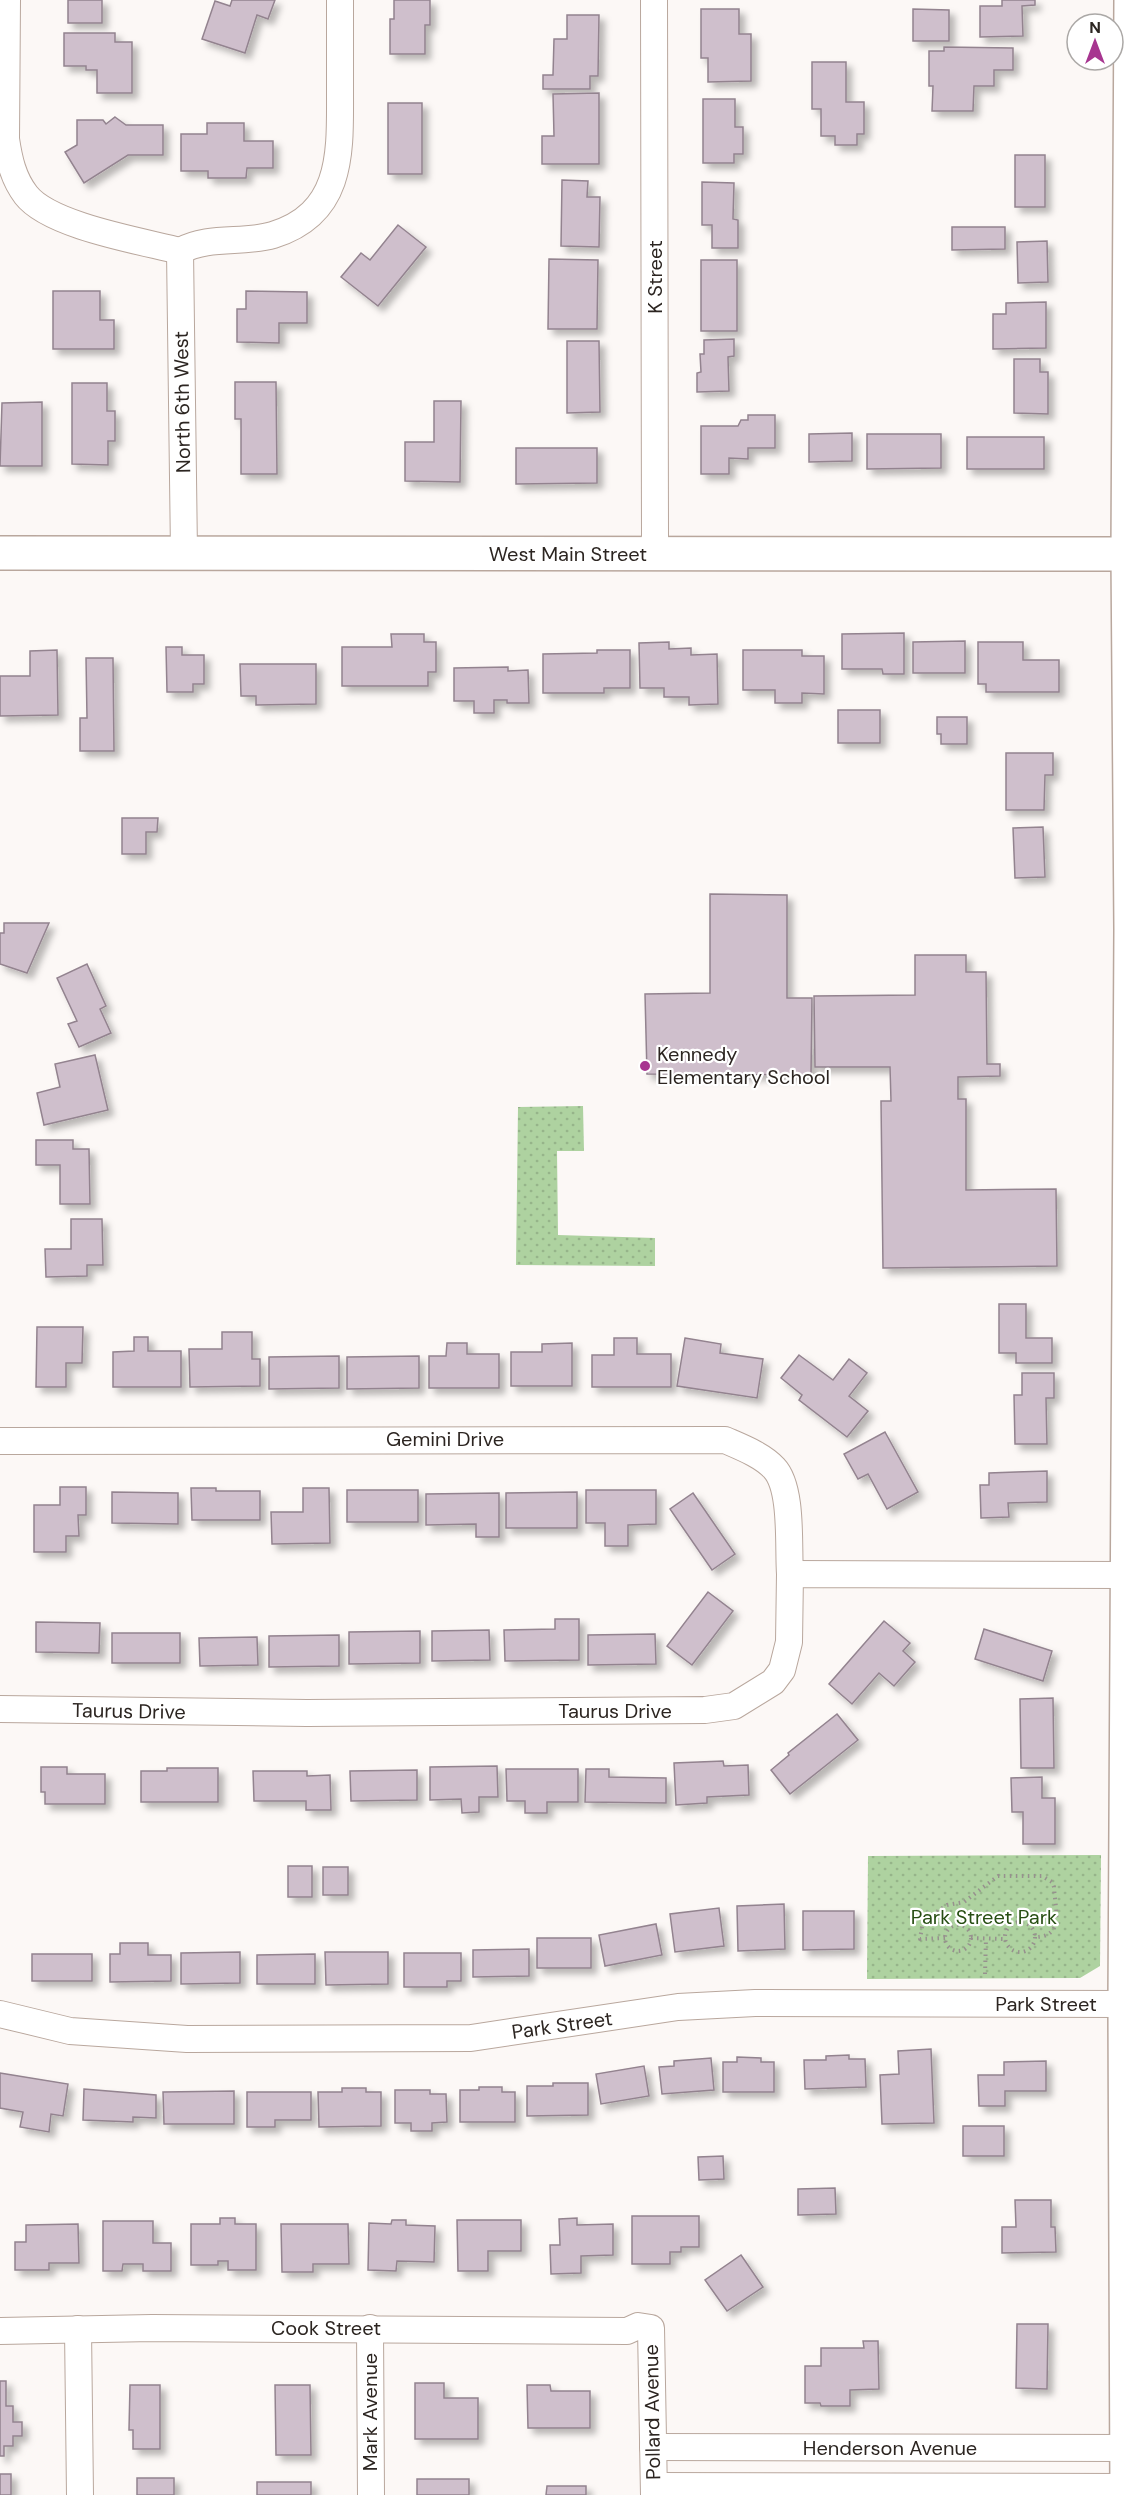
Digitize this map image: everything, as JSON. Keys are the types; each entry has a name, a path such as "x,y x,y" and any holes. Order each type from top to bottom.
{"street":[{"path":"7,0 6,139 9,159 16,180 27,196 41,209 85,227 180,251 194,243 271,235 290,228 308,217 324,199 340,152 340,0"},
{"name":"K Street","path":"653,554 655,536 654,0"},
{"path":"1127,2491 1132,2071 1125,2004 1126,1575 1133,1175 1131,0"},
{"name":"North 6th West","path":"180,251 184,553"},
{"name":"West Main Street","path":"0,553 1133,554"},
{"name":"Gemini Drive","path":"0,1441 724,1440 768,1462 780,1477 786,1490 789,1574"},
{"path":"789,1574 1126,1575"},
{"name":"Taurus Drive","path":"0,1709 307,1713 705,1710 734,1706 773,1682 782,1671 789,1642 789,1574"},
{"name":"Park Street","path":"0,2014 70,2031 187,2039 471,2038 678,2007 755,2003 1125,2004"},
{"name":"Cook Street","path":"0,2331 370,2328 627,2331 638,2326 651,2328"},
{"name":"Mark Avenue","path":"370,2328 371,2495"},
{"name":"Pollard Avenue","path":"651,2328 654,2490"},
{"path":"78,2329 80,2495"},
{"name":"Henderson Avenue","path":"653,2447 1128,2448"},
{"name":"Henderson Avenue","path":"654,2490 1127,2491"}],"path":[{"path":"945,1938 920,1939 923,1921 930,1914 947,1905 964,1902 998,1876 1042,1876 1052,1882 1056,1926 1047,1937 1035,1936"},
{"path":"1019,1922 1032,1928 1035,1936 1032,1946 1023,1952 1013,1951 1005,1939 1010,1925 1019,1922"},
{"path":"960,1925 968,1930 971,1938 969,1946 958,1951 947,1946 945,1938 952,1927 960,1925"},
{"path":"971,1938 1005,1939"},
{"path":"985,1974 986,1938"}],"green space":[{"path":"583,1106 584,1151 557,1151 558,1235 655,1238 655,1266 516,1265 518,1107"},
{"name":"Park Street Park","path":"1101,1855 1100,1966 1080,1978 867,1979 868,1856"}],"building":[{"path":"68,0 102,0 102,23 68,23"},
{"path":"232,0 275,0 268,19 257,15 245,53 202,39 215,1 230,6"},
{"path":"394,0 430,0 430,25 425,25 425,54 390,54 390,19 394,19"},
{"path":"1002,0 1035,0 1035,5 1022,6 1023,36 980,37 980,6 1002,6"},
{"path":"701,9 739,9 739,34 751,34 751,81 708,82 708,58 701,58"},
{"path":"913,9 949,10 949,41 913,41"},
{"path":"567,15 599,15 598,76 590,76 590,89 543,89 543,75 553,75 554,39 567,39"},
{"path":"64,33 115,33 115,42 132,42 132,93 97,93 97,70 86,70 86,66 64,66"},
{"path":"944,47 1013,48 1013,70 994,70 994,86 974,86 973,111 932,111 933,86 929,86 929,51 944,51"},
{"path":"812,62 846,62 846,102 864,102 864,134 857,134 857,145 835,145 835,136 821,136 821,109 812,109"},
{"path":"599,93 599,164 542,164 542,136 554,136 553,94"},
{"path":"703,99 735,99 735,127 743,127 743,154 734,154 734,163 703,163"},
{"path":"388,103 422,103 422,174 388,174"},
{"path":"115,117 126,125 163,125 163,155 128,155 84,183 65,152 77,145 77,120 103,120 106,124"},
{"path":"207,123 244,123 244,141 273,141 273,168 247,168 246,178 208,178 208,171 181,171 181,134 207,134"},
{"path":"1015,155 1045,155 1045,207 1015,207"},
{"path":"562,180 588,181 587,197 600,197 599,247 561,246"},
{"path":"702,182 734,183 733,219 738,220 738,248 712,248 712,225 702,225"},
{"path":"398,225 426,247 378,306 341,277 361,253 370,260"},
{"path":"952,227 1005,227 1005,249 952,250"},
{"path":"1047,241 1048,282 1018,283 1017,242"},
{"path":"549,259 598,260 597,329 548,329"},
{"path":"701,260 737,260 737,331 701,331"},
{"path":"53,291 100,291 100,320 114,320 114,349 53,349"},
{"path":"246,291 307,292 307,323 279,323 279,343 237,342 237,309 246,309"},
{"path":"1046,302 1046,348 993,349 993,314 1006,314 1006,303"},
{"path":"734,339 734,356 728,357 729,391 697,392 697,373 701,372 700,354 704,354 704,340"},
{"path":"567,341 599,341 600,412 567,413"},
{"path":"1014,359 1040,359 1040,372 1048,372 1048,414 1014,413"},
{"path":"235,382 276,382 277,474 241,474 241,419 235,419"},
{"path":"72,383 107,383 107,411 115,411 115,441 108,441 108,465 72,464"},
{"path":"434,401 461,401 460,482 405,481 405,442 434,442"},
{"path":"42,402 42,466 0,466 2,403"},
{"path":"748,415 775,415 775,448 748,448 748,459 729,458 729,474 701,474 701,426 738,426 741,420 748,420"},
{"path":"852,433 852,461 809,462 809,434"},
{"path":"867,434 941,434 941,468 867,469"},
{"path":"967,437 1044,437 1044,469 967,469"},
{"path":"516,448 597,448 597,483 516,484"},
{"path":"904,633 904,674 883,674 882,669 842,669 842,634"},
{"path":"391,634 424,634 424,642 436,642 436,672 428,672 428,686 342,686 342,647 392,647"},
{"path":"965,641 965,673 913,673 913,642"},
{"path":"669,642 669,649 691,648 691,655 717,654 718,704 689,705 689,697 664,697 664,688 640,688 639,643"},
{"path":"978,642 1023,642 1023,660 1059,660 1059,692 986,692 986,684 978,684"},
{"path":"166,647 182,647 182,655 204,655 204,684 193,684 193,692 167,692"},
{"path":"57,650 58,715 0,716 0,676 30,676 30,651"},
{"path":"597,650 630,650 630,688 604,688 604,693 543,693 543,654 597,653"},
{"path":"743,650 802,650 802,656 824,656 824,694 802,693 802,703 775,703 775,690 743,690"},
{"path":"86,658 113,658 114,751 80,751 80,718 87,718"},
{"path":"240,664 316,664 316,704 256,705 256,696 241,696"},
{"path":"508,667 508,671 528,670 529,703 507,703 507,700 494,700 494,713 474,713 474,701 454,701 454,668"},
{"path":"838,710 880,710 880,743 838,743"},
{"path":"937,717 967,717 967,744 941,744 941,734 937,734"},
{"path":"1006,753 1053,753 1053,775 1045,775 1044,810 1006,810"},
{"path":"122,818 158,818 157,832 146,832 146,854 122,854"},
{"path":"1043,827 1045,877 1015,878 1013,828"},
{"path":"710,894 787,895 787,998 812,998 811,1075 647,1074 645,994 710,993"},
{"path":"4,923 49,923 27,973 0,964 0,933 4,933"},
{"name":"Kennedy Elementary School","path":"915,955 966,955 966,972 986,972 987,1064 1000,1064 1000,1076 958,1077 958,1099 966,1099 966,1190 1056,1189 1057,1266 883,1268 881,1101 891,1101 890,1067 815,1067 814,996 915,995"},
{"path":"87,964 106,1006 100,1009 111,1033 79,1047 68,1024 77,1021 57,978"},
{"path":"95,1055 108,1110 44,1125 37,1093 60,1087 55,1064"},
{"path":"36,1140 73,1140 73,1149 89,1149 90,1204 60,1204 60,1165 36,1165"},
{"path":"71,1219 102,1219 103,1265 87,1265 87,1276 46,1277 45,1249 71,1249"},
{"path":"999,1304 1026,1304 1026,1338 1052,1338 1052,1363 1016,1363 1016,1353 999,1353"},
{"path":"37,1327 83,1327 82,1363 66,1363 66,1387 36,1387"},
{"path":"222,1332 252,1332 252,1359 260,1359 260,1386 190,1387 189,1349 222,1349"},
{"path":"134,1337 148,1337 148,1351 181,1351 181,1387 113,1387 113,1352 134,1351"},
{"path":"614,1338 637,1338 637,1354 671,1354 671,1387 592,1387 592,1355 614,1355"},
{"path":"685,1338 721,1344 720,1353 763,1359 757,1398 677,1386"},
{"path":"447,1343 467,1343 467,1354 499,1354 499,1388 429,1388 429,1356 446,1356"},
{"path":"572,1343 572,1386 511,1386 511,1352 542,1352 542,1344"},
{"path":"799,1355 833,1380 849,1359 867,1373 849,1396 868,1411 847,1437 799,1400 802,1395 781,1378"},
{"path":"339,1356 339,1388 269,1389 269,1357"},
{"path":"419,1356 419,1388 347,1389 347,1357"},
{"path":"1022,1373 1054,1373 1054,1398 1046,1398 1047,1444 1015,1444 1014,1395 1022,1395"},
{"path":"885,1432 918,1492 887,1509 868,1474 858,1479 844,1454"},
{"path":"1047,1471 1047,1502 1008,1503 1009,1517 981,1518 980,1485 989,1485 989,1473"},
{"path":"60,1487 86,1487 86,1515 78,1515 79,1536 66,1536 66,1552 34,1552 34,1505 60,1505"},
{"path":"191,1488 216,1488 216,1491 260,1491 260,1520 192,1520"},
{"path":"303,1488 329,1488 330,1543 272,1544 271,1512 303,1512"},
{"path":"347,1490 418,1490 418,1522 347,1522"},
{"path":"586,1490 656,1490 656,1524 628,1525 628,1546 605,1546 605,1523 586,1523"},
{"path":"112,1492 178,1493 178,1524 112,1523"},
{"path":"577,1492 577,1528 506,1528 506,1493"},
{"path":"499,1493 499,1537 476,1537 476,1524 426,1525 426,1494"},
{"path":"693,1493 735,1554 712,1570 670,1509"},
{"path":"708,1592 733,1611 692,1665 667,1646"},
{"path":"555,1619 579,1619 579,1660 505,1661 504,1630 555,1629"},
{"path":"884,1621 910,1643 903,1651 915,1662 894,1686 879,1673 852,1704 829,1684"},
{"path":"36,1622 100,1623 99,1653 36,1652"},
{"path":"984,1629 1052,1651 1043,1681 975,1659"},
{"path":"489,1630 490,1660 432,1661 432,1631"},
{"path":"420,1631 420,1663 349,1664 349,1632"},
{"path":"112,1633 180,1633 180,1663 112,1663"},
{"path":"655,1634 656,1664 588,1665 588,1635"},
{"path":"339,1635 339,1666 269,1667 269,1636"},
{"path":"257,1637 258,1665 200,1666 199,1638"},
{"path":"1053,1698 1054,1768 1021,1768 1020,1699"},
{"path":"837,1714 858,1740 790,1794 771,1770 789,1755 788,1753"},
{"path":"723,1761 724,1766 748,1765 749,1795 707,1797 707,1803 676,1805 674,1763"},
{"path":"497,1766 498,1797 479,1797 479,1812 462,1813 461,1799 430,1800 430,1767"},
{"path":"41,1767 67,1767 67,1774 105,1774 105,1804 45,1804 45,1792 41,1792"},
{"path":"167,1768 218,1768 218,1802 141,1802 141,1771 167,1771"},
{"path":"506,1769 578,1769 578,1802 547,1802 547,1813 525,1813 525,1801 507,1801"},
{"path":"586,1769 609,1769 609,1777 666,1778 666,1803 585,1802"},
{"path":"417,1770 417,1800 351,1801 350,1771"},
{"path":"253,1771 307,1771 307,1776 330,1775 331,1810 306,1810 306,1801 254,1801"},
{"path":"1042,1777 1042,1798 1055,1798 1055,1844 1023,1844 1023,1812 1012,1812 1011,1778"},
{"path":"288,1866 312,1866 312,1897 288,1897"},
{"path":"323,1867 348,1867 348,1895 323,1895"},
{"path":"784,1904 785,1949 738,1951 737,1906"},
{"path":"719,1908 724,1946 675,1952 670,1914"},
{"path":"803,1911 854,1911 854,1949 803,1950"},
{"path":"656,1924 662,1955 605,1966 599,1935"},
{"path":"537,1938 591,1938 591,1968 537,1968"},
{"path":"120,1943 148,1943 148,1955 171,1955 171,1981 110,1982 110,1954 120,1954"},
{"path":"529,1949 529,1976 473,1977 473,1950"},
{"path":"240,1952 240,1983 181,1984 181,1953"},
{"path":"325,1952 388,1952 388,1984 326,1985"},
{"path":"404,1953 461,1953 461,1981 447,1981 447,1987 404,1987"},
{"path":"32,1954 92,1954 92,1981 32,1981"},
{"path":"315,1954 315,1984 257,1984 257,1955"},
{"path":"931,2049 934,2123 882,2124 880,2075 899,2074 898,2051"},
{"path":"849,2055 849,2059 865,2059 866,2087 805,2089 804,2060 826,2060 826,2056"},
{"path":"737,2057 761,2058 761,2062 774,2062 774,2092 723,2092 723,2062 737,2062"},
{"path":"711,2058 714,2090 662,2094 659,2067 674,2066 674,2061"},
{"path":"1046,2061 1046,2091 1005,2091 1005,2106 979,2106 978,2075 1004,2075 1004,2062"},
{"path":"644,2066 649,2096 601,2104 596,2074"},
{"path":"0,2073 68,2084 63,2116 51,2114 49,2132 20,2127 23,2112 0,2108"},
{"path":"553,2083 588,2083 588,2115 527,2116 527,2086 553,2086"},
{"path":"479,2087 502,2087 502,2092 515,2092 515,2122 460,2122 460,2090 479,2090"},
{"path":"342,2088 366,2088 366,2092 381,2092 381,2126 319,2127 318,2092 342,2092"},
{"path":"84,2089 156,2095 156,2118 133,2117 133,2122 83,2120"},
{"path":"395,2090 430,2090 430,2094 446,2094 447,2122 432,2123 432,2131 411,2131 411,2123 395,2123"},
{"path":"234,2091 234,2124 164,2124 163,2092"},
{"path":"247,2092 311,2092 311,2120 275,2120 275,2127 247,2127"},
{"path":"963,2126 1004,2126 1004,2156 963,2156"},
{"path":"723,2156 724,2179 699,2180 698,2157"},
{"path":"835,2188 836,2214 798,2215 798,2189"},
{"path":"1015,2200 1051,2200 1051,2227 1055,2227 1056,2252 1002,2253 1002,2227 1016,2227"},
{"path":"632,2216 699,2216 699,2247 681,2247 681,2252 670,2252 670,2264 632,2264"},
{"path":"220,2218 235,2218 235,2224 256,2224 256,2270 228,2270 228,2261 218,2261 218,2265 191,2265 191,2224 220,2224"},
{"path":"577,2218 577,2225 613,2224 613,2255 581,2256 581,2273 551,2274 550,2245 560,2245 559,2219"},
{"path":"392,2220 406,2220 406,2225 435,2226 434,2262 397,2261 396,2271 368,2270 369,2223 391,2224"},
{"path":"457,2220 521,2220 521,2251 488,2251 488,2271 458,2271"},
{"path":"103,2221 153,2221 153,2243 171,2243 171,2271 143,2271 143,2264 123,2264 122,2271 103,2271"},
{"path":"78,2224 79,2263 49,2263 49,2270 15,2270 15,2242 26,2242 26,2225"},
{"path":"281,2224 348,2224 349,2264 313,2264 313,2272 282,2272"},
{"path":"741,2255 763,2287 727,2311 705,2280"},
{"path":"1017,2324 1048,2324 1047,2389 1016,2388"},
{"path":"863,2341 878,2341 879,2389 850,2390 850,2406 821,2406 820,2403 805,2403 805,2366 821,2366 821,2348 864,2348"},
{"path":"0,2381 6,2381 6,2406 13,2406 13,2422 22,2422 22,2436 13,2436 13,2446 4,2446 4,2456 0,2456"},
{"path":"415,2383 444,2383 444,2398 478,2398 478,2439 415,2439"},
{"path":"130,2385 160,2385 160,2449 133,2449 133,2430 129,2430"},
{"path":"275,2385 310,2385 311,2455 276,2455"},
{"path":"527,2385 550,2385 551,2391 590,2391 590,2428 528,2428"},
{"path":"0,2474 11,2474 11,2495 0,2495"},
{"path":"137,2478 174,2478 174,2495 137,2495"},
{"path":"417,2479 469,2479 469,2495 417,2495"},
{"path":"257,2482 311,2482 311,2495 257,2495"},
{"path":"547,2486 586,2486 586,2495 546,2495"}],"place":[{"name":"Kennedy Elementary School","path":"645,1066"}]}
